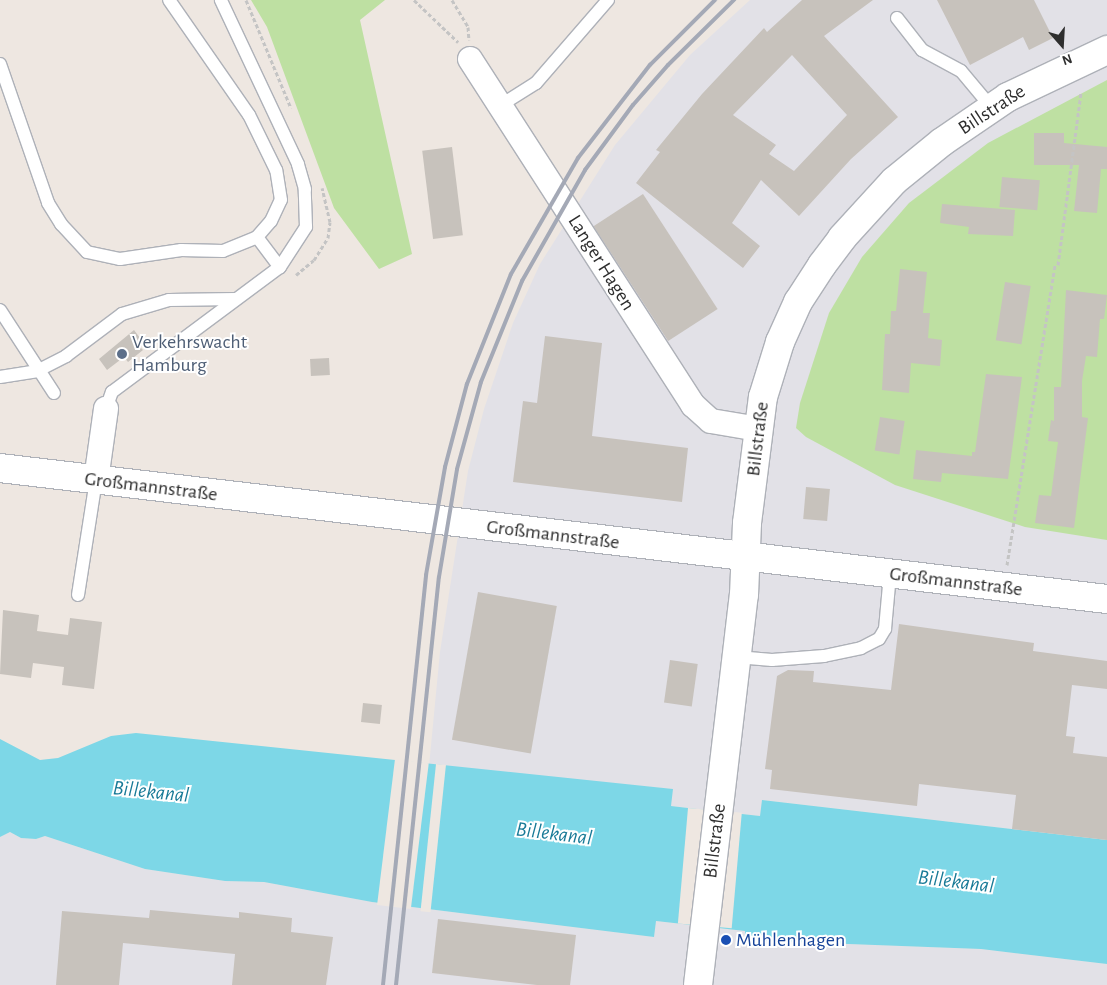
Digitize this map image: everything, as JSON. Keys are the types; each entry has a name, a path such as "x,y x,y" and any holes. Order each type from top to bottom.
{"main road":[{"name":"Billstraße","path":"698,985 737,657 763,397 780,342 798,302 822,265 842,238 894,181 942,142 992,108 1041,79 1107,50"},
{"name":"Großmannstraße","path":"0,468 746,558 1107,599"}],"street":[{"name":"Langer Hagen","path":"470,59 692,405 716,423 759,429"},
{"path":"96,480 106,409"}],"lane":[{"path":"0,64 48,203 61,224 87,252 120,259 181,250 223,251 257,237 271,221 281,200 276,170 250,115 169,0"},
{"path":"106,409 112,392 280,267 306,227 305,189 284,128 221,0"},
{"path":"501,105 536,84 608,0"},
{"path":"897,18 922,50 961,70 992,108"},
{"path":"257,237 280,267"},
{"path":"0,377 37,371 66,356 122,314 169,300 236,299"},
{"path":"0,310 37,371 54,393"},
{"path":"78,595 96,480"},
{"path":"737,657 772,660 824,656 861,648 879,639 885,629 890,574"}],"path":[{"path":"414,0 453,35 470,59"},
{"path":"452,0 468,27 470,59"},
{"path":"1003,587 1016,524 1081,92"}],"shaded area":[{"path":"750,0 1107,0 1107,840 763,800 760,816 671,806 672,789 429,766 440,652 468,471 484,409 513,323 540,264 615,145 690,55"},
{"path":"10,832 21,838 36,839 45,836 145,869 225,881 264,882 372,902 654,937 655,921 746,931 745,940 981,949 1107,964 1107,985 0,985 0,837"}],"green space":[{"path":"251,0 385,0 360,20 412,254 379,269 334,208 267,27"},
{"path":"1107,80 1107,540 1025,527 895,485 806,437 796,428 800,403 829,313 862,257 909,203 988,143"}],"water":[{"name":"Billekanal","path":"136,733 673,789 671,806 760,816 762,800 1107,840 1107,964 981,949 745,940 745,931 656,921 654,937 372,902 264,882 225,881 145,869 45,836 36,839 21,838 10,832 0,837 0,739 40,760 58,758 111,736"}],"pier":[{"path":"395,759 429,763 411,909 377,905"},
{"path":"436,764 446,765 430,912 421,911"},
{"path":"688,808 742,813 732,928 678,924"}],"building":[{"path":"802,0 873,0 824,36 898,117 851,159 799,216 761,180 732,223 760,246 743,268 636,183 660,152 656,150 702,94 764,28 767,32","holes":["792,55 847,115 794,171 769,154 776,145 733,115"]},
{"path":"937,0 1034,0 1053,38 1029,50 1023,37 970,65"},
{"path":"1034,133 1064,133 1064,143 1107,147 1107,169 1101,169 1097,213 1074,211 1079,165 1034,165"},
{"path":"452,147 463,235 433,239 422,151"},
{"path":"1002,177 1040,180 1037,210 999,207"},
{"path":"643,194 718,309 668,341 594,226"},
{"path":"942,204 1015,210 1013,236 968,234 969,227 940,223"},
{"path":"900,269 927,272 923,313 930,313 928,338 942,340 940,366 911,363 909,393 882,390 885,334 890,334 891,311 896,311"},
{"path":"1005,282 1031,286 1021,344 996,340"},
{"path":"1066,290 1107,295 1104,319 1100,319 1097,357 1086,356 1082,381 1082,417 1088,418 1074,528 1035,523 1039,495 1051,496 1058,442 1048,441 1051,420 1054,421 1054,387 1061,387"},
{"name":"Verkehrswacht Hamburg","path":"134,330 143,342 139,346 143,350 128,362 124,357 107,370 99,359"},
{"path":"545,336 602,343 592,436 688,448 682,502 513,482 523,401 537,403"},
{"path":"329,358 330,375 311,376 310,359"},
{"path":"986,374 1022,377 1008,479 942,473 941,482 913,479 916,450 972,456 972,452 975,452"},
{"path":"880,417 905,421 899,454 875,451"},
{"path":"806,487 830,489 827,521 803,519"},
{"path":"478,592 557,606 531,754 452,740"},
{"path":"3,610 39,615 37,631 68,635 70,618 102,622 94,689 62,685 64,667 33,663 31,678 0,674"},
{"path":"899,624 1034,643 1033,651 1107,661 1107,689 1072,685 1066,736 1075,737 1073,753 1107,757 1107,840 1012,829 1016,795 919,784 917,806 770,789 772,770 765,769 777,676 788,670 814,671 813,682 891,690"},
{"path":"670,660 698,664 692,706 664,703"},
{"path":"363,703 382,705 380,724 361,722"},
{"path":"150,910 239,918 239,912 292,918 291,932 333,937 326,985 232,985 235,954 123,943 119,985 56,985 62,911 149,918"},
{"path":"438,919 576,935 570,985 537,985 432,973"}],"railway":[{"path":"383,985 426,575 445,467 467,384 511,274 578,158 650,65 715,0"},
{"path":"396,985 439,577 457,469 481,382 522,281 585,170 633,105 668,65 734,0"}],"place":[{"name":"Verkehrswacht Hamburg","path":"122,354"},
{"name":"Mühlenhagen","path":"726,940"}]}
